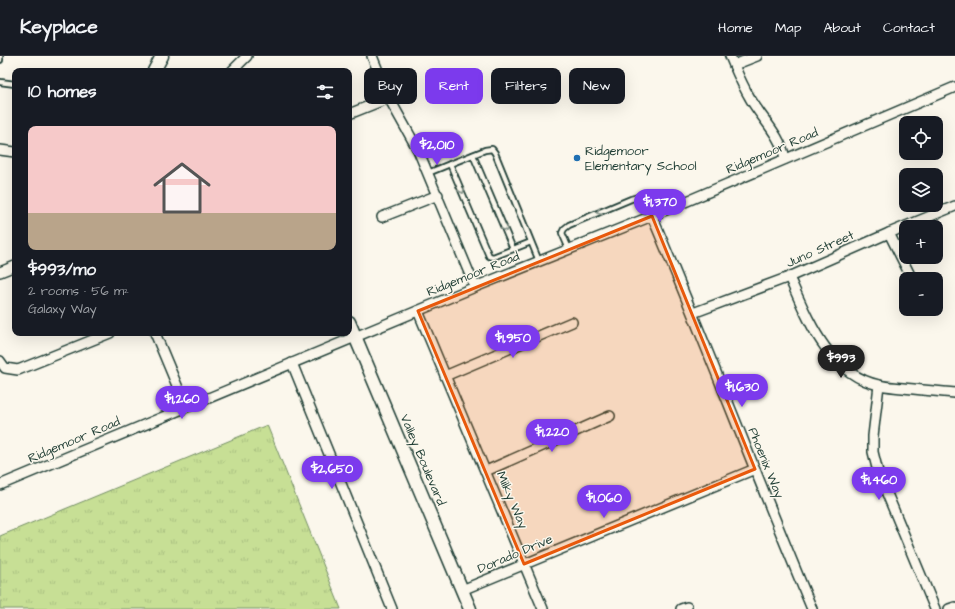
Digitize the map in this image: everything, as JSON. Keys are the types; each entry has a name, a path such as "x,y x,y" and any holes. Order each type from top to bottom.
{"street":[{"path":"156,68 162,56"},
{"path":"235,68 247,56"},
{"path":"372,56 377,68"},
{"path":"730,56 750,99 773,130 785,159"},
{"path":"734,65 757,56"},
{"name":"Ridgemoor Road","path":"0,485 356,336 652,216 955,87"},
{"path":"352,113 374,104"},
{"path":"392,104 418,150 475,287"},
{"path":"0,150 12,152"},
{"path":"382,217 438,195"},
{"name":"Juno Street","path":"693,312 789,277 955,206"},
{"name":"Phoenix Way","path":"652,216 693,312 812,609"},
{"path":"889,233 908,272"},
{"path":"0,272 12,267"},
{"path":"789,277 819,338 830,355 844,368 864,380 879,385 955,393"},
{"name":"Milky Way","path":"418,311 543,609"},
{"path":"445,376 572,322"},
{"name":"Valley Boulevard","path":"352,328 470,609"},
{"path":"2,365 18,370 103,336"},
{"path":"156,336 186,407"},
{"path":"292,363 392,609"},
{"path":"879,385 873,436 873,452 878,472 935,609"},
{"path":"486,471 610,416"},
{"name":"Dorado Drive","path":"462,590 755,469"},
{"path":"949,609 955,607"}],"lane":[{"path":"0,82 12,84"},
{"path":"428,173 473,154 492,149 495,153 539,261"},
{"path":"473,154 513,249"},
{"path":"450,164 489,256 493,257 531,242"},
{"path":"569,249 562,233 564,229 569,225 631,199 638,197 645,200 652,216"}],"highlighted area":[{"path":"652,216 755,469 524,564 418,311"}],"green space":[{"path":"267,425 341,609 0,609 0,536"}],"place":[{"name":"Ridgemoor Elementary School","path":"577,158"}]}
